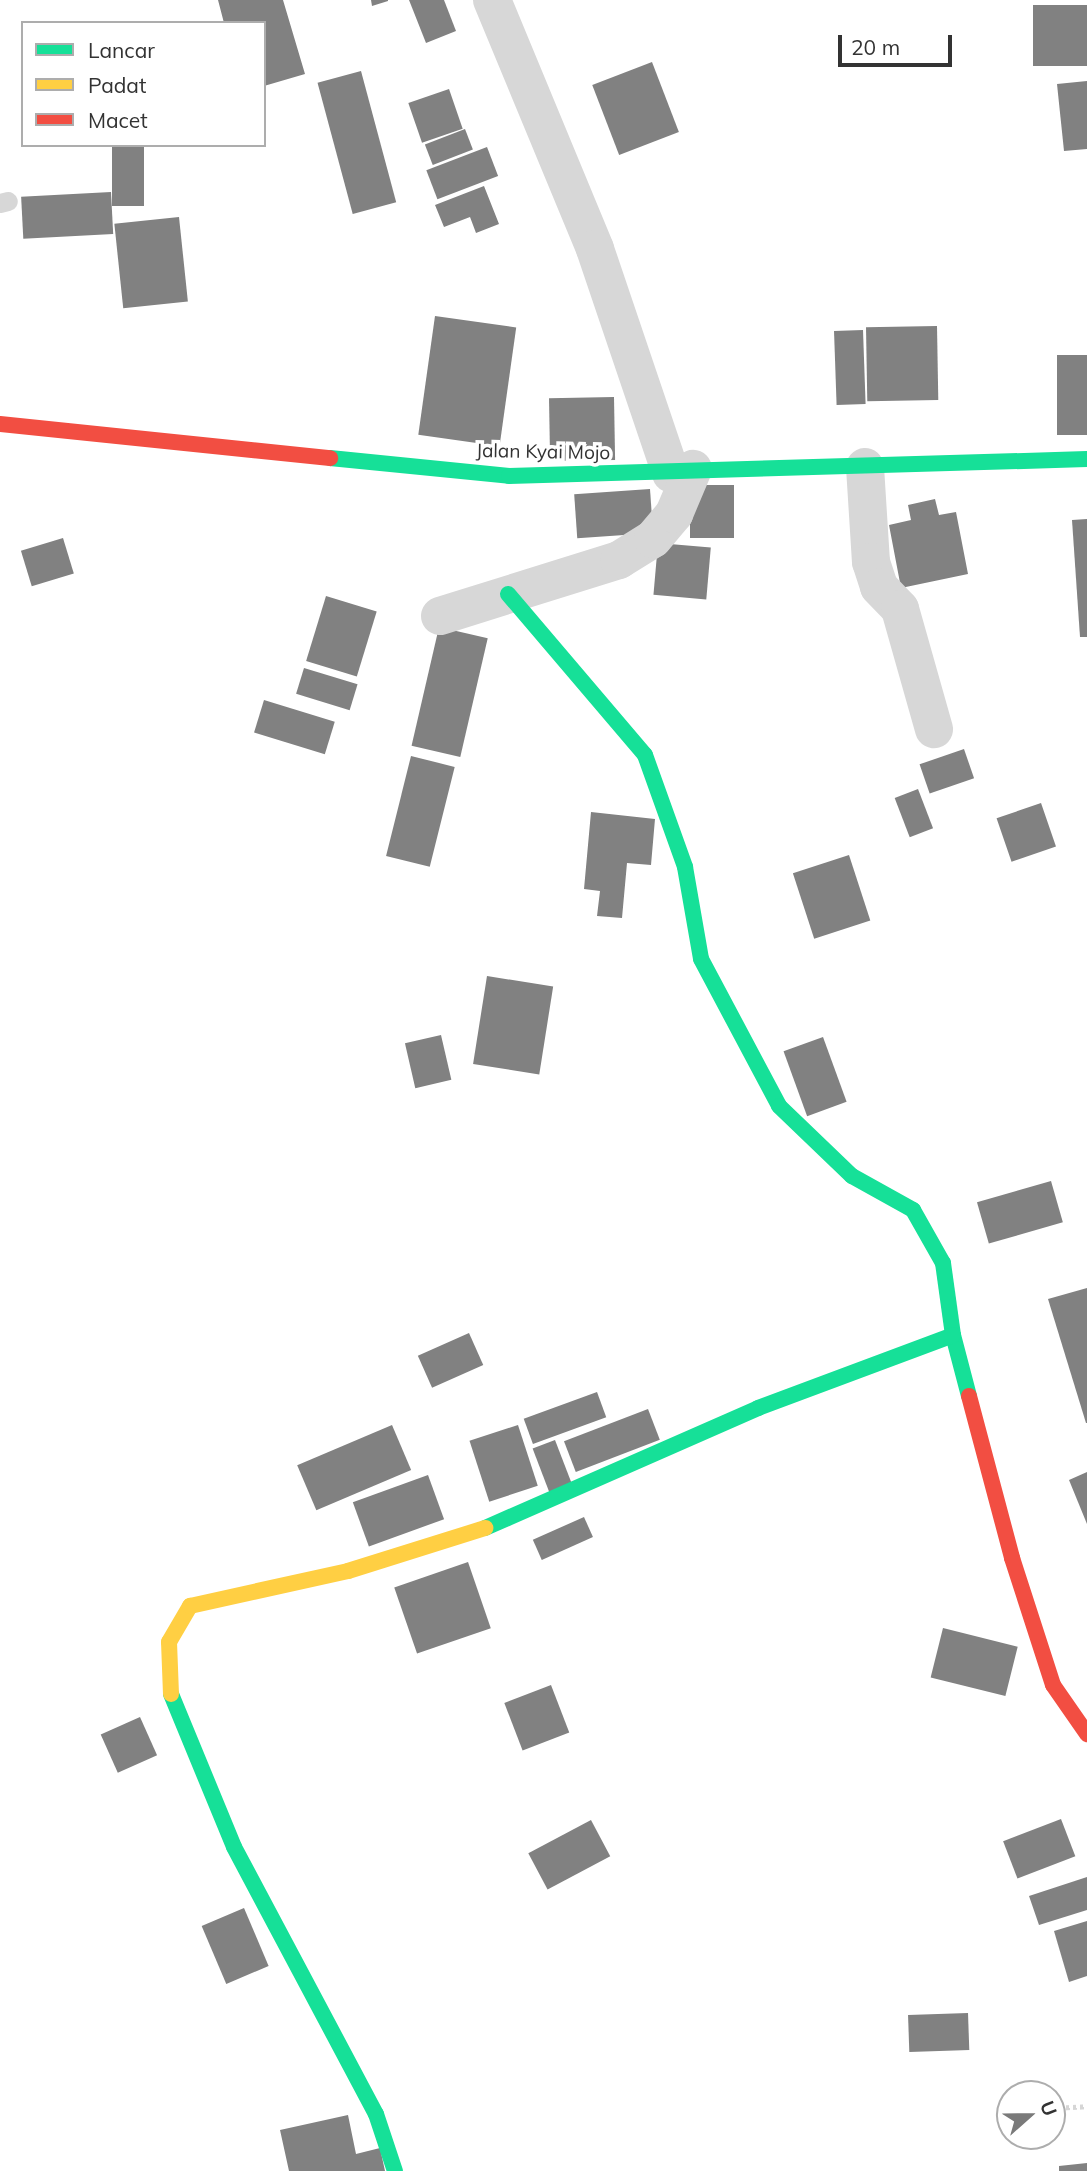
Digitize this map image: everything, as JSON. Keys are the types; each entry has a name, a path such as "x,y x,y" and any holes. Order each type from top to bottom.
{"street":[{"path":"440,616 620,560 653,539 674,514 682,471 595,249 492,0"},
{"name":"Jalan Kyai Mojo","path":"0,424 509,476 1087,459"},
{"path":"865,467 871,562 879,587 900,609 934,729"},
{"path":"508,594 645,755 685,867 701,959 728,1015 779,1106 852,1176 913,1210 943,1263 953,1335 1012,1559 1053,1685 1087,1734"},
{"path":"395,2171 376,2114 234,1847 170,1692 169,1642 190,1605 348,1571 506,1521 758,1408 953,1335"}],"path":[{"path":"1066,2107 1087,2106"}],"building":[{"path":"218,0 283,0 305,74 266,85 266,21 223,21"},
{"path":"371,0 388,0 388,1 372,6"},
{"path":"409,0 444,0 456,31 426,43"},
{"path":"1033,5 1087,5 1087,66 1033,66"},
{"path":"652,62 679,132 619,155 592,85"},
{"path":"361,71 396,202 353,214 318,83"},
{"path":"1087,81 1087,149 1064,151 1057,84"},
{"path":"449,89 463,129 422,143 408,103"},
{"path":"465,129 473,150 433,165 425,144"},
{"path":"112,147 144,147 144,206 112,206"},
{"path":"487,147 498,176 437,199 426,170"},
{"path":"484,186 499,224 476,233 470,217 444,227 435,205"},
{"path":"111,192 113,234 23,239 21,197"},
{"path":"179,217 188,302 123,308 114,224"},
{"path":"435,316 516,327 500,446 418,435"},
{"path":"937,326 938,400 867,401 866,327"},
{"path":"863,330 866,404 837,405 834,331"},
{"path":"1057,355 1087,355 1087,435 1057,435"},
{"path":"614,397 615,460 550,461 549,398"},
{"path":"690,485 734,485 734,538 690,538"},
{"path":"650,489 653,533 577,538 574,494"},
{"path":"935,499 939,515 956,512 968,574 901,588 889,525 911,520 908,505"},
{"path":"1087,519 1087,637 1080,637 1072,520"},
{"path":"63,538 74,573 32,586 21,551"},
{"path":"658,543 711,548 706,599 653,595"},
{"path":"326,596 377,611 357,677 306,661"},
{"path":"439,627 488,638 460,757 412,746"},
{"path":"304,668 358,684 350,710 296,694"},
{"path":"264,700 335,722 325,754 254,733"},
{"path":"964,749 974,778 930,794 920,764"},
{"path":"411,756 455,767 430,867 386,856"},
{"path":"918,789 933,828 910,837 895,798"},
{"path":"1041,803 1056,846 1012,862 997,818"},
{"path":"591,812 655,819 651,865 627,863 622,918 597,916 600,891 584,889"},
{"path":"849,855 870,921 814,939 793,873"},
{"path":"487,976 553,986 539,1074 473,1064"},
{"path":"441,1035 451,1080 415,1088 405,1043"},
{"path":"823,1037 847,1102 807,1116 784,1051"},
{"path":"1051,1181 1063,1222 989,1244 977,1202"},
{"path":"1087,1288 1087,1423 1086,1423 1048,1299"},
{"path":"469,1333 483,1365 432,1388 418,1356"},
{"path":"597,1392 606,1417 533,1444 524,1419"},
{"path":"648,1409 660,1440 576,1472 564,1441"},
{"path":"392,1425 411,1470 316,1510 297,1465"},
{"path":"518,1425 538,1486 489,1502 469,1441"},
{"path":"555,1440 572,1485 550,1493 533,1449"},
{"path":"1087,1472 1087,1524 1069,1480"},
{"path":"428,1475 444,1519 369,1547 353,1502"},
{"path":"584,1517 593,1537 542,1560 533,1540"},
{"path":"468,1562 491,1628 417,1654 394,1587"},
{"path":"943,1628 1018,1647 1005,1696 931,1677"},
{"path":"551,1685 569,1733 523,1751 504,1703"},
{"path":"140,1717 157,1755 118,1773 101,1734"},
{"path":"1061,1819 1075,1856 1017,1879 1003,1841"},
{"path":"591,1820 610,1856 548,1890 528,1853"},
{"path":"1087,1877 1087,1910 1039,1925 1029,1896"},
{"path":"244,1908 269,1966 226,1984 202,1926"},
{"path":"1087,1921 1087,1976 1069,1982 1054,1931"},
{"path":"968,2013 969,2050 909,2052 908,2015"},
{"path":"348,2115 356,2154 380,2148 385,2171 289,2171 280,2130"},
{"path":"1087,2163 1087,2171 1059,2171 1059,2166"}],"traffic: fast":[{"path":"330,458 509,476 1087,459"},
{"path":"508,594 645,755 685,867 701,959 779,1106 852,1176 913,1210 943,1263 953,1335 969,1396"},
{"path":"485,1528 758,1408 953,1335"},
{"path":"171,1694 234,1847 376,2114 395,2171"}],"traffic: slow":[{"path":"171,1694 169,1642 190,1606 348,1571 485,1528"}],"traffic: jam":[{"path":"0,424 330,458"},
{"path":"969,1396 1012,1558 1053,1685 1087,1734"}]}
